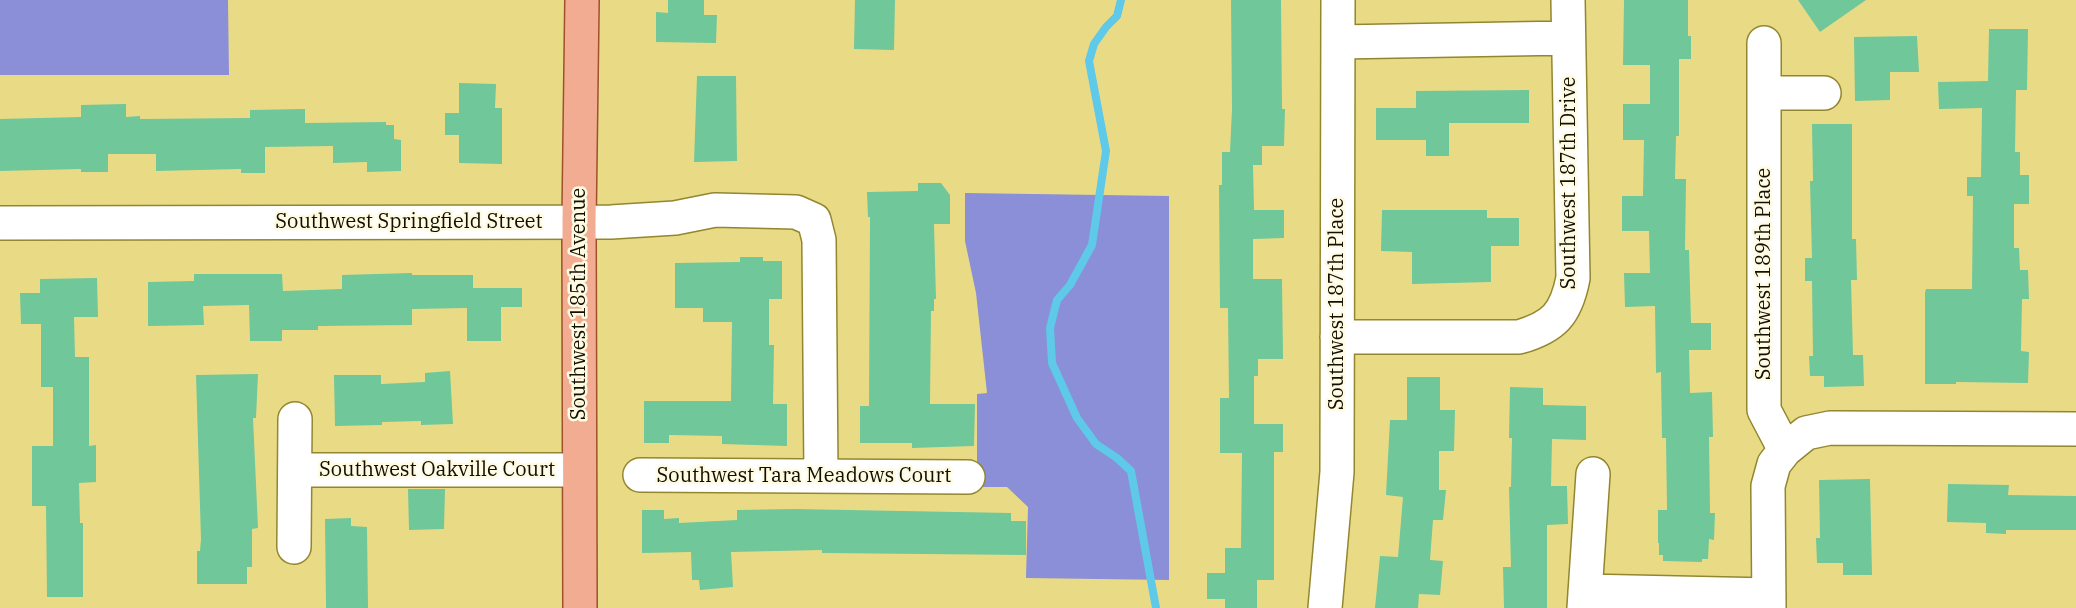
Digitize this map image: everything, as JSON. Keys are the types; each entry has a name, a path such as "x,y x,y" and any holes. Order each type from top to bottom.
{"main road":[{"name":"Southwest 185th Avenue","path":"580,608 579,222 582,0"}],"street":[{"name":"Southwest 187th Place","path":"1325,608 1337,472 1338,0"},
{"name":"Southwest 187th Drive","path":"1337,337 1520,337 1540,331 1556,318 1569,300 1573,278 1568,0"},
{"path":"1338,42 1568,38"},
{"name":"Southwest 189th Place","path":"1764,43 1764,410 1785,450"},
{"path":"1764,93 1824,93"},
{"name":"Southwest Springfield Street","path":"0,223 579,222 665,219 715,210 796,212 814,220 819,240 820,475"},
{"path":"294,547 295,419"},
{"path":"1593,474 1585,599 1769,602 1768,486 1774,464 1785,450 1806,434 1830,428 2076,429"},
{"name":"Southwest Oakville Court","path":"296,470 579,470"},
{"name":"Southwest Tara Meadows Court","path":"640,475 968,477"}],"shaded area":[{"path":"0,0 228,0 229,75 0,75"},
{"path":"965,193 1169,196 1169,580 1026,578 1028,507 1007,487 977,487 977,394 987,393 976,293 965,241"}],"building":[{"path":"668,0 704,0 704,15 717,15 716,43 656,42 656,12 668,13"},
{"path":"855,0 895,0 894,50 854,49"},
{"path":"1231,0 1281,0 1284,146 1262,146 1262,165 1253,165 1254,210 1284,210 1284,238 1253,239 1253,279 1282,279 1283,359 1258,359 1258,376 1254,376 1254,424 1283,424 1283,452 1274,452 1274,580 1257,580 1257,608 1225,608 1225,599 1207,599 1207,573 1225,573 1225,548 1241,548 1242,453 1220,453 1220,398 1229,398 1228,308 1220,308 1219,185 1222,185 1222,152 1230,152"},
{"path":"1624,0 1688,0 1688,36 1691,36 1691,59 1679,59 1679,136 1676,136 1675,179 1686,179 1685,250 1689,250 1691,323 1711,323 1711,350 1689,350 1690,393 1712,392 1713,437 1709,437 1710,513 1715,513 1714,540 1709,539 1708,559 1702,559 1702,562 1663,561 1663,555 1659,555 1658,510 1667,510 1666,438 1662,438 1661,372 1656,373 1655,306 1625,307 1624,273 1650,273 1649,231 1622,231 1622,196 1643,196 1644,140 1623,140 1623,104 1650,104 1650,65 1623,65"},
{"path":"1798,0 1866,0 1820,32"},
{"path":"1989,29 2028,29 2027,90 2016,90 2015,152 2020,152 2020,175 2029,175 2029,204 2014,204 2014,248 2019,248 2020,270 2028,270 2029,299 2022,299 2021,351 2029,352 2028,383 1925,384 1925,292 1926,289 1972,289 1973,196 1967,196 1967,177 1981,177 1982,108 1939,109 1938,82 1988,81"},
{"path":"1917,36 1919,72 1890,72 1890,100 1855,101 1854,37"},
{"path":"697,76 736,76 737,161 694,162"},
{"path":"459,83 496,84 495,108 502,108 502,164 459,163 459,135 445,135 445,113 459,113"},
{"path":"1529,90 1529,123 1449,123 1449,156 1426,156 1426,140 1376,140 1376,108 1416,108 1416,91"},
{"path":"126,104 126,117 140,116 140,119 250,118 250,110 305,109 305,123 386,122 386,125 394,125 394,139 401,140 401,171 367,172 367,162 333,163 333,146 265,147 265,173 241,173 241,169 156,171 156,154 108,154 108,172 81,172 81,169 0,171 0,119 81,117 81,105"},
{"path":"1812,124 1852,124 1852,239 1856,239 1857,280 1851,280 1853,355 1863,355 1864,386 1824,387 1824,376 1810,376 1809,356 1813,356 1812,281 1805,281 1805,258 1812,258 1810,181 1813,181"},
{"path":"918,183 941,183 950,195 950,224 934,224 936,299 934,299 934,311 931,311 930,404 975,404 974,446 912,448 912,443 860,443 860,406 869,406 870,217 868,217 867,192 918,191"},
{"path":"1382,210 1487,210 1487,218 1519,218 1519,246 1491,246 1491,282 1412,284 1412,252 1381,251"},
{"path":"740,257 763,257 763,261 782,261 782,299 769,299 769,345 774,345 773,404 787,404 787,446 722,444 722,436 669,435 669,443 644,443 644,401 731,401 732,322 703,322 703,308 675,308 675,263 740,262"},
{"path":"412,273 412,275 473,275 473,288 522,288 522,307 501,307 501,341 467,341 467,308 412,309 412,325 318,326 318,330 282,330 282,341 250,341 249,305 203,306 204,325 148,326 148,282 194,281 194,274 282,274 283,291 342,289 342,275"},
{"path":"97,278 98,317 74,317 75,357 89,357 89,446 96,445 96,482 79,483 80,523 83,523 83,597 47,597 46,506 32,506 32,446 53,446 53,387 41,387 41,324 21,324 20,293 40,293 40,279"},
{"path":"450,371 453,424 421,425 421,421 335,426 334,375 381,375 381,384 425,382 425,373"},
{"path":"258,374 256,418 253,418 258,528 252,529 252,567 247,567 247,584 197,584 197,551 200,551 201,539 196,375"},
{"path":"1407,377 1440,377 1440,410 1455,410 1454,451 1439,451 1439,490 1446,490 1443,520 1433,520 1430,560 1443,561 1440,595 1419,594 1418,608 1375,608 1380,556 1398,557 1403,497 1386,495 1390,420 1407,420"},
{"path":"1510,387 1543,388 1543,405 1586,406 1586,440 1552,439 1551,486 1567,486 1568,524 1547,525 1547,608 1504,608 1503,567 1511,567"},
{"path":"1870,479 1872,575 1843,575 1843,563 1817,563 1816,538 1820,538 1819,480"},
{"path":"1948,484 2009,485 2008,495 2076,496 2076,530 2006,530 2006,534 1986,533 1986,523 1947,522"},
{"path":"408,489 445,489 444,529 409,530"},
{"path":"642,510 664,510 664,519 679,518 679,523 737,520 737,510 1011,513 1011,521 1026,521 1026,555 822,553 822,550 731,552 733,587 700,590 699,580 692,580 691,552 642,553"},
{"path":"351,518 351,526 367,527 368,608 326,608 325,519"}],"waterway":[{"path":"1121,0 1117,16 1094,44 1089,61 1106,151 1092,245 1070,285 1057,300 1050,328 1052,363 1077,418 1096,444 1131,471 1156,608"}]}
